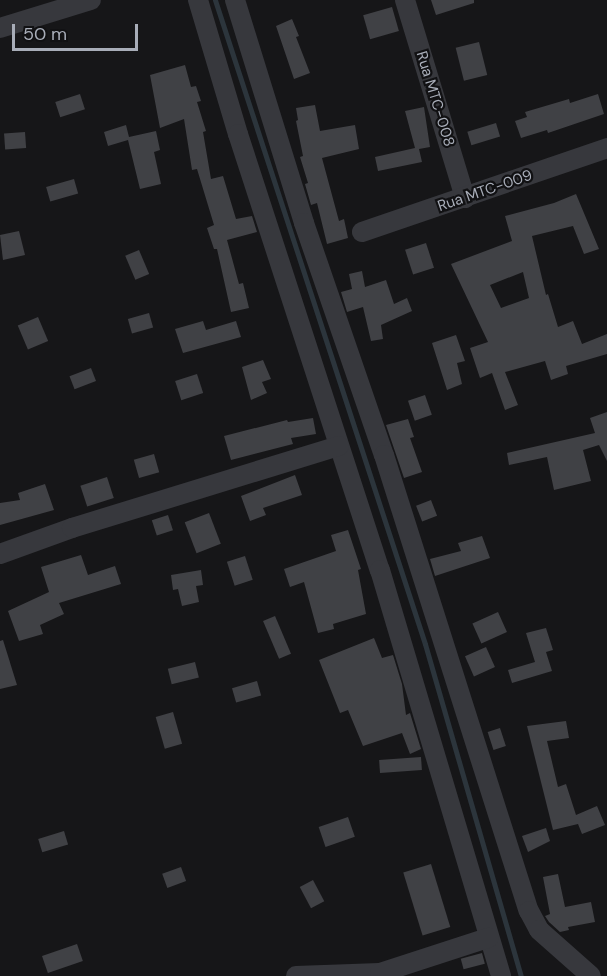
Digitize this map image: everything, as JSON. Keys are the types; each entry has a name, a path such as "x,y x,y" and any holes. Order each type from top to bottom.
{"street":[{"path":"0,28 91,0"},
{"path":"198,0 245,157 409,667 501,976"},
{"path":"235,0 304,223 384,455 529,911 539,930 591,976"},
{"name":"Rua MTC-008","path":"405,0 465,198"},
{"name":"Rua MTC-009","path":"362,232 607,148"},
{"path":"0,554 72,528 339,446"},
{"path":"296,976 380,973 488,938"}],"building":[{"path":"431,0 474,0 474,3 436,15"},
{"path":"392,7 399,31 370,39 363,15"},
{"path":"292,19 299,36 296,37 310,73 294,79 276,26"},
{"path":"479,42 487,75 464,81 456,48"},
{"path":"185,65 191,87 196,86 201,101 197,102 206,131 203,132 211,179 223,176 236,219 252,216 257,232 227,240 239,284 243,283 249,308 231,312 217,249 214,249 207,228 214,225 197,169 192,170 184,119 160,128 150,75"},
{"path":"80,94 85,109 60,117 55,102"},
{"path":"598,94 604,114 548,133 547,130 521,138 515,121 527,117 525,112 569,99 570,103"},
{"path":"315,105 320,131 355,125 359,149 322,158 339,221 344,219 348,238 327,244 317,203 311,205 305,184 308,183 300,157 303,156 296,121 298,120 296,108"},
{"path":"424,107 430,147 419,149 422,162 378,171 375,157 415,148 405,111"},
{"path":"496,123 500,136 471,145 467,132"},
{"path":"126,125 129,137 156,131 160,150 154,152 161,184 140,189 128,140 108,146 104,132"},
{"path":"25,132 26,148 5,149 4,133"},
{"path":"74,179 78,193 50,201 46,187"},
{"path":"576,194 599,249 584,254 573,226 532,236 546,295 548,294 558,327 573,321 582,344 607,334 607,354 566,366 568,374 551,380 545,361 505,372 518,405 505,410 492,373 480,378 470,348 488,342 451,264 512,241 505,216 554,203","holes":["523,272 529,298 501,308 490,285"]},
{"path":"19,231 25,255 3,260 0,235"},
{"path":"426,243 434,268 413,275 405,250"},
{"path":"139,250 149,274 135,280 125,256"},
{"path":"362,271 365,287 386,280 394,304 407,298 412,311 381,325 383,339 371,341 363,307 347,312 341,292 352,289 349,274"},
{"path":"149,313 153,327 132,333 128,319"},
{"path":"38,317 48,341 28,350 18,326"},
{"path":"203,321 206,330 236,321 241,337 183,353 175,329"},
{"path":"456,335 465,361 457,363 462,384 447,390 432,343"},
{"path":"263,360 271,379 262,382 267,393 251,400 242,367"},
{"path":"91,368 96,381 75,389 70,376"},
{"path":"197,374 203,393 181,400 175,381"},
{"path":"425,395 432,415 415,421 408,401"},
{"path":"607,412 607,461 599,445 583,450 591,481 554,490 547,457 509,465 507,453 595,433 590,418"},
{"path":"313,418 316,434 291,438 293,444 231,460 224,436 287,420 288,422"},
{"path":"408,419 414,437 410,438 422,472 404,478 386,425"},
{"path":"154,454 159,472 139,478 134,460"},
{"path":"295,475 302,495 263,508 266,515 250,521 241,496"},
{"path":"107,477 114,498 87,507 80,486"},
{"path":"45,484 54,510 0,525 0,503 20,500 18,493"},
{"path":"431,500 437,516 422,522 416,506"},
{"path":"209,513 221,544 197,553 185,522"},
{"path":"168,515 173,530 157,535 152,520"},
{"path":"348,530 361,569 358,570 366,614 333,624 334,629 318,633 304,582 290,587 284,569 336,551 331,535"},
{"path":"482,536 490,558 435,576 430,559 461,551 458,543"},
{"path":"81,555 88,575 115,566 121,584 59,603 64,614 40,625 43,634 19,641 8,611 49,592 41,567"},
{"path":"245,556 253,580 235,586 227,562"},
{"path":"201,570 203,585 196,586 199,602 182,606 178,589 173,590 171,575"},
{"path":"498,612 507,632 481,643 472,623"},
{"path":"275,616 291,654 279,659 263,621"},
{"path":"546,628 553,650 546,652 552,671 512,683 508,670 535,662 526,633"},
{"path":"374,638 382,658 393,655 402,684 406,715 410,713 421,749 410,754 402,733 363,746 348,710 340,713 319,660"},
{"path":"3,640 17,685 0,689 0,641"},
{"path":"486,647 495,667 474,676 465,656"},
{"path":"195,662 199,678 172,684 168,669"},
{"path":"257,681 261,695 236,703 232,688"},
{"path":"173,712 182,744 165,749 156,717"},
{"path":"566,721 569,738 547,741 558,787 566,784 576,815 597,806 605,825 582,834 578,824 553,830 527,726"},
{"path":"500,728 506,746 494,750 488,732"},
{"path":"421,757 422,770 380,773 379,760"},
{"path":"348,817 355,837 326,847 319,827"},
{"path":"546,828 550,841 528,852 522,836"},
{"path":"64,831 68,844 42,852 38,839"},
{"path":"431,864 450,927 423,936 403,872"},
{"path":"181,867 186,881 167,888 162,874"},
{"path":"558,874 565,907 591,902 595,922 568,927 569,930 560,932 549,922 545,916 550,914 543,877"},
{"path":"313,880 324,901 311,908 300,887"},
{"path":"77,944 83,961 48,973 42,956"},
{"path":"482,953 485,964 464,969 461,959"}],"waterway":[{"path":"215,0 425,644 521,976"}]}
